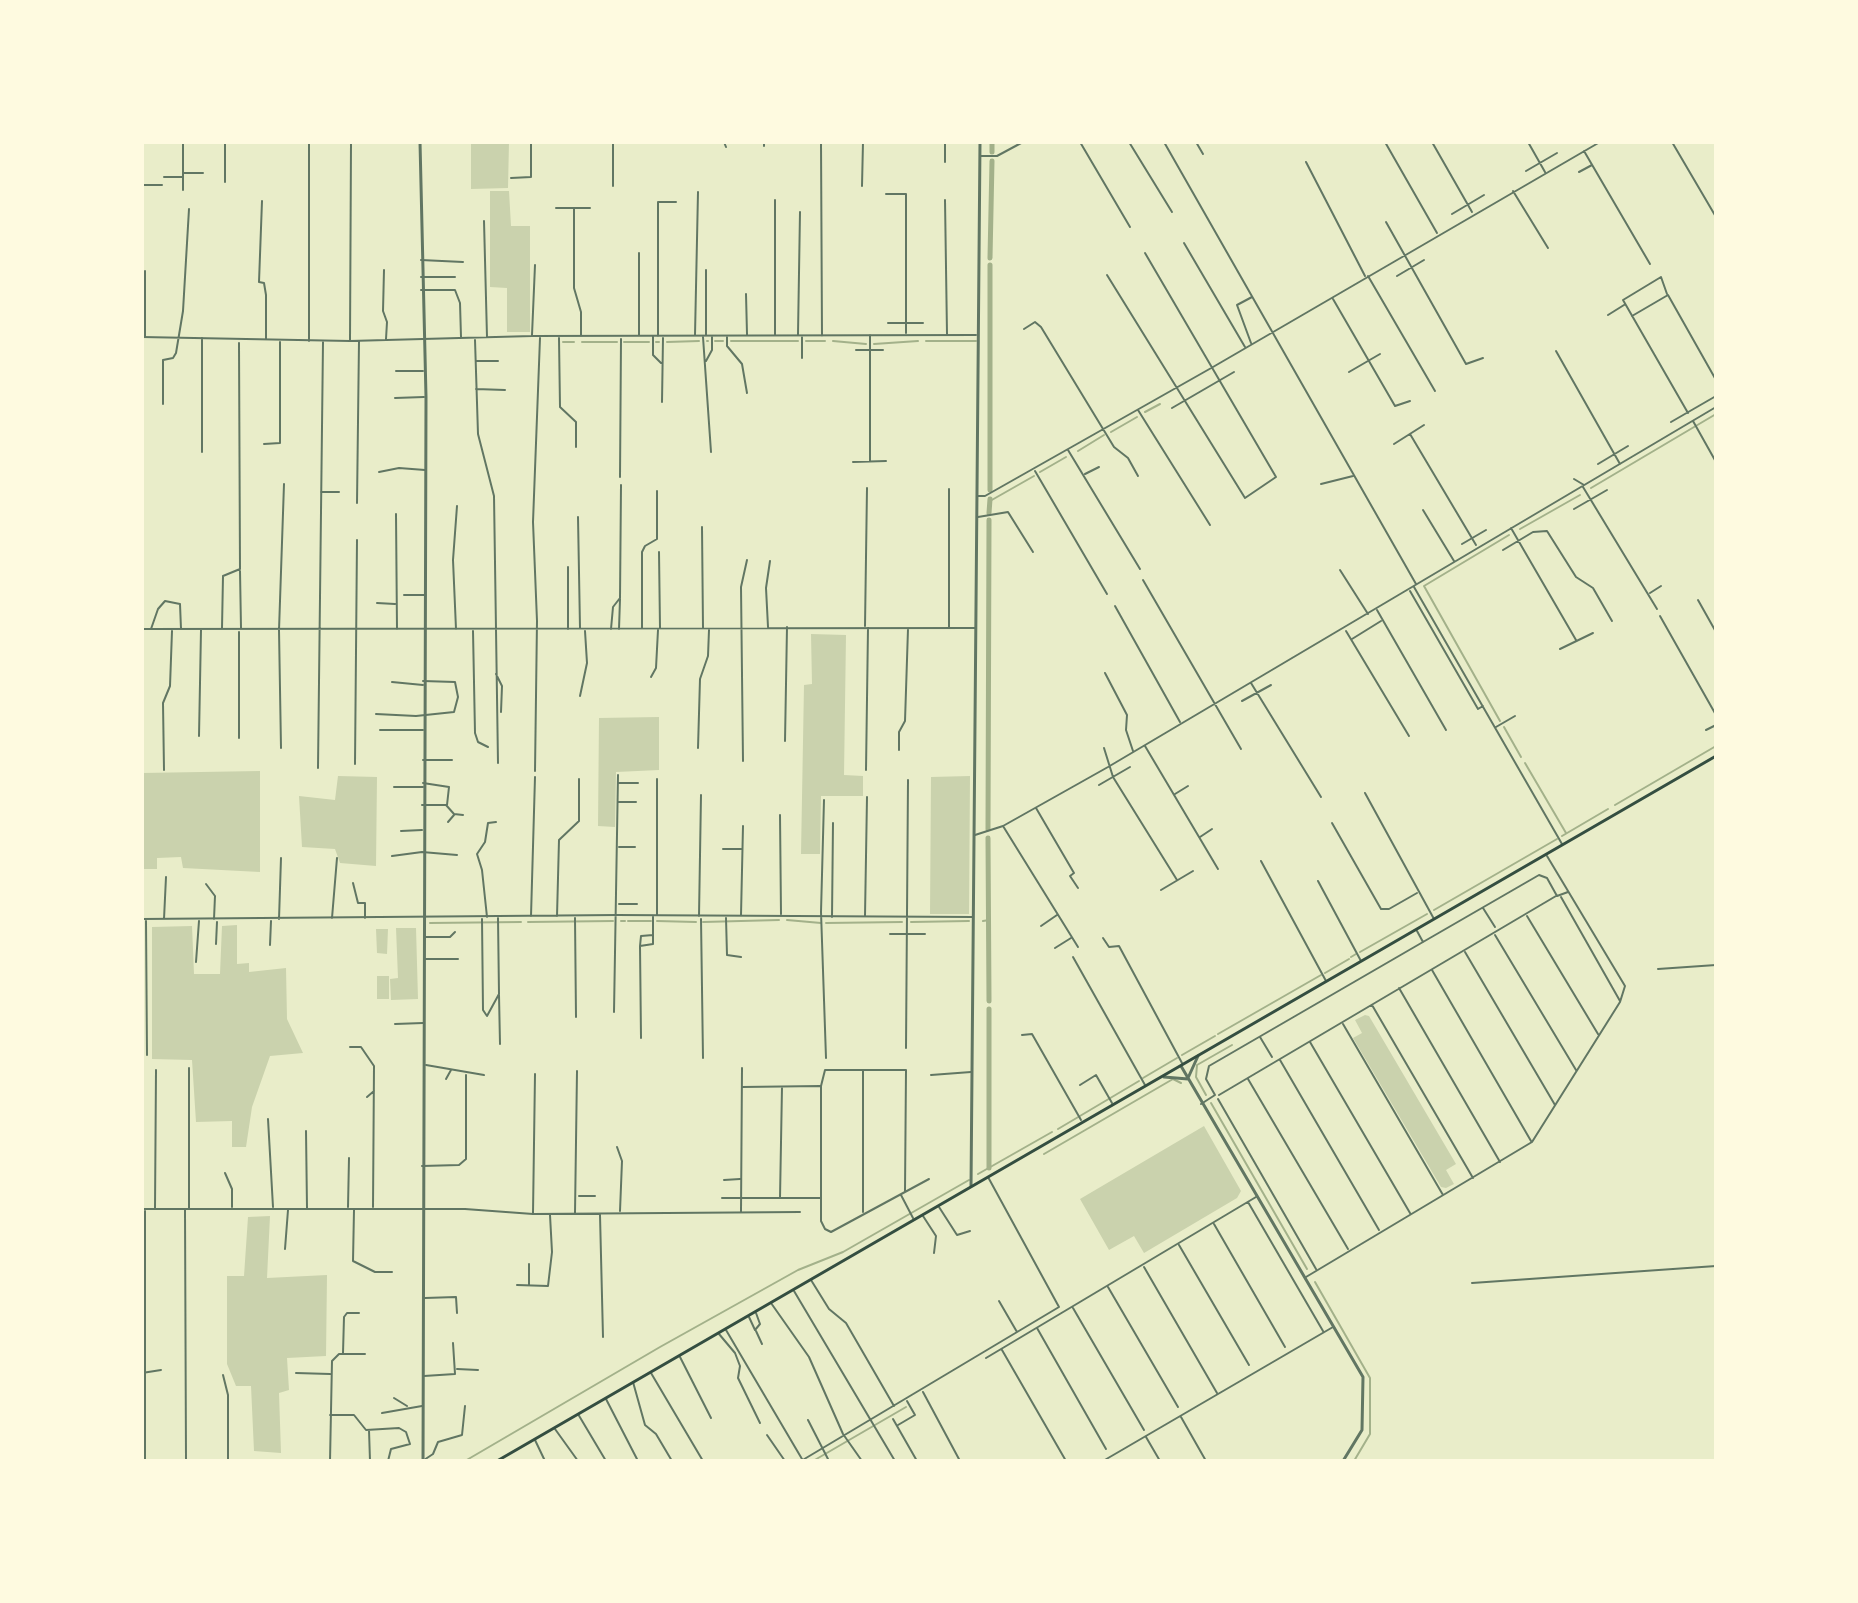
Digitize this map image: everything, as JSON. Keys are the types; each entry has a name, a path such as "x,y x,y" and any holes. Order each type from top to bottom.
{"main road":[{"path":"497,1461 507,1458 578,1414 653,1376 718,1333 727,1332 756,1311 813,1283 912,1216 922,1215 938,1206 1716,756"}],"street":[{"path":"183,142 183,190"},
{"path":"225,142 225,182"},
{"path":"309,142 309,341"},
{"path":"350,341 351,142"},
{"path":"420,142 422,338 426,397 422,805 423,1461"},
{"path":"511,178 531,177 531,142"},
{"path":"613,142 613,186"},
{"path":"724,142 726,147"},
{"path":"821,142 822,336"},
{"path":"862,186 863,142"},
{"path":"945,142 945,162"},
{"path":"971,1187 980,142"},
{"path":"982,157 999,155 1023,142"},
{"path":"1080,142 1130,227"},
{"path":"1129,142 1172,212"},
{"path":"1164,142 1562,845"},
{"path":"1196,142 1203,154"},
{"path":"1385,142 1437,234"},
{"path":"1432,142 1473,213"},
{"path":"1528,142 1545,172"},
{"path":"977,496 985,496 1178,387 1600,142"},
{"path":"1672,142 1716,217"},
{"path":"1584,151 1650,264"},
{"path":"1526,171 1557,153"},
{"path":"1306,162 1367,276 1435,391"},
{"path":"1579,172 1592,165"},
{"path":"164,177 203,173"},
{"path":"142,185 162,185"},
{"path":"1513,190 1548,248"},
{"path":"695,336 698,192"},
{"path":"886,194 906,194 906,334"},
{"path":"1452,214 1484,195"},
{"path":"775,200 775,335"},
{"path":"945,200 947,335"},
{"path":"262,201 259,282 264,283 266,295 266,340"},
{"path":"662,402 658,202 676,202"},
{"path":"556,208 590,208"},
{"path":"574,208 574,288 581,312 581,336"},
{"path":"163,404 163,360 174,357 183,311 189,209"},
{"path":"800,212 802,358"},
{"path":"484,221 487,338"},
{"path":"1386,222 1466,364 1483,358"},
{"path":"1184,243 1246,348"},
{"path":"639,253 639,337"},
{"path":"1107,275 1178,387 1242,497 1276,479 1145,253"},
{"path":"421,260 463,262"},
{"path":"1397,276 1424,260"},
{"path":"532,336 535,265"},
{"path":"384,270 386,341"},
{"path":"706,270 705,362 711,452"},
{"path":"145,271 143,337 239,341 386,341 532,336 979,335"},
{"path":"421,277 455,277"},
{"path":"1688,413 1624,299 1661,277 1716,380"},
{"path":"421,290 455,290 460,307 461,338"},
{"path":"746,294 747,336"},
{"path":"1632,316 1668,295"},
{"path":"1252,344 1237,305 1253,297"},
{"path":"1332,298 1395,406 1410,401"},
{"path":"1608,315 1625,304"},
{"path":"888,323 923,323"},
{"path":"1024,329 1038,323 1103,428 1138,476"},
{"path":"870,335 870,461"},
{"path":"535,771 537,630 533,522 540,336"},
{"path":"559,336 560,407 576,422 576,447"},
{"path":"705,362 712,350 712,336"},
{"path":"727,336 727,346 742,364 747,393"},
{"path":"620,477 621,337"},
{"path":"653,337 653,355 662,363"},
{"path":"202,338 202,452"},
{"path":"475,338 478,434 494,496 493,631 498,763"},
{"path":"239,341 239,738"},
{"path":"264,444 280,443 280,341"},
{"path":"318,768 323,341"},
{"path":"357,503 359,341"},
{"path":"856,350 883,350"},
{"path":"1556,351 1620,464"},
{"path":"1349,372 1380,354"},
{"path":"475,361 498,361"},
{"path":"396,371 424,371"},
{"path":"1172,408 1234,372"},
{"path":"475,388 505,390"},
{"path":"1671,422 1716,396"},
{"path":"395,398 426,397"},
{"path":"973,835 1003,826 1037,810 1180,723 1369,615 1476,546 1694,423 1716,407"},
{"path":"1137,409 1210,525"},
{"path":"1694,423 1716,462"},
{"path":"1394,444 1424,425"},
{"path":"1410,434 1476,546"},
{"path":"1598,464 1628,446"},
{"path":"1067,449 1140,569"},
{"path":"853,462 886,461"},
{"path":"1084,475 1099,467"},
{"path":"379,472 399,468 425,470"},
{"path":"1033,468 1107,594"},
{"path":"1321,484 1354,475"},
{"path":"1574,479 1584,486 1657,609"},
{"path":"281,748 279,630 284,484"},
{"path":"619,630 621,485"},
{"path":"866,770 867,488"},
{"path":"949,489 949,627"},
{"path":"1574,509 1607,490"},
{"path":"643,629 642,552 645,546 657,539 657,491"},
{"path":"321,492 339,492"},
{"path":"456,630 453,560 457,506"},
{"path":"1423,510 1454,561"},
{"path":"977,517 1008,512 1033,552"},
{"path":"396,514 397,630"},
{"path":"578,517 587,663 580,696"},
{"path":"702,527 703,629"},
{"path":"1511,528 1576,640"},
{"path":"1462,544 1486,530"},
{"path":"1503,550 1533,532 1547,531 1576,577 1593,588 1612,621"},
{"path":"355,764 357,540"},
{"path":"651,677 656,668 659,629 659,552"},
{"path":"743,761 741,587 747,560"},
{"path":"768,628 765,615 770,561"},
{"path":"568,567 568,630"},
{"path":"222,629 223,576 240,569"},
{"path":"1340,570 1369,615"},
{"path":"1143,580 1241,749"},
{"path":"1649,594 1661,586"},
{"path":"1409,590 1478,709 1483,706"},
{"path":"404,595 424,595"},
{"path":"611,630 613,607 620,598"},
{"path":"1698,600 1716,632"},
{"path":"151,630 158,609 165,601 180,604 181,630"},
{"path":"377,603 396,604"},
{"path":"1115,606 1180,723"},
{"path":"1377,610 1446,730"},
{"path":"1660,616 1716,715"},
{"path":"1351,639 1382,620"},
{"path":"785,741 787,627"},
{"path":"899,750 899,732 905,721 908,628"},
{"path":"142,629 493,631 976,628"},
{"path":"698,748 700,679 708,656 709,629"},
{"path":"1345,629 1409,736"},
{"path":"164,770 163,703 170,686 172,630"},
{"path":"199,736 201,630"},
{"path":"473,630 475,733 478,742 488,747"},
{"path":"1560,649 1593,633"},
{"path":"495,673 502,686 501,712"},
{"path":"1105,673 1127,715 1126,730 1134,752"},
{"path":"376,714 423,716 454,712 458,687 449,680 392,682"},
{"path":"1251,683 1321,797"},
{"path":"1242,701 1271,685"},
{"path":"1494,728 1515,716"},
{"path":"1706,730 1716,725"},
{"path":"380,730 423,730"},
{"path":"1145,745 1218,869"},
{"path":"1104,748 1113,777 1177,880"},
{"path":"423,760 452,760"},
{"path":"1099,785 1130,767"},
{"path":"614,1012 618,775"},
{"path":"531,917 535,777"},
{"path":"557,918 559,840 579,821 579,779"},
{"path":"640,946 653,944 657,779"},
{"path":"906,1048 908,780"},
{"path":"618,783 638,783"},
{"path":"1174,794 1188,786"},
{"path":"394,787 449,787 447,805 454,814 463,815"},
{"path":"1365,793 1434,919"},
{"path":"701,795 703,1058"},
{"path":"865,918 867,797"},
{"path":"824,800 826,1058"},
{"path":"618,802 636,802"},
{"path":"422,805 447,805"},
{"path":"1037,810 1074,873 1070,876 1078,888"},
{"path":"448,822 454,814"},
{"path":"780,815 781,916"},
{"path":"487,918 482,870 477,854 485,842 488,823 496,822"},
{"path":"832,918 833,823"},
{"path":"1332,823 1381,909 1389,909 1419,892"},
{"path":"741,916 743,826"},
{"path":"1003,826 1078,947"},
{"path":"1199,837 1212,829"},
{"path":"401,831 422,830"},
{"path":"618,847 635,847"},
{"path":"723,849 743,849"},
{"path":"392,856 422,852 457,855"},
{"path":"1305,1278 1532,1142 1620,1002 1625,986 1546,855"},
{"path":"279,920 281,858"},
{"path":"332,919 337,858"},
{"path":"1261,861 1326,982"},
{"path":"1161,890 1193,871"},
{"path":"1317,1270 1205,1075 1209,1066 1539,875 1547,878 1558,895 1620,1002"},
{"path":"164,920 166,877"},
{"path":"1318,881 1362,962"},
{"path":"353,883 358,903 365,903 365,919"},
{"path":"206,884 215,896 216,944"},
{"path":"1201,1104 1569,891"},
{"path":"617,904 637,904"},
{"path":"1483,907 1495,927"},
{"path":"1041,926 1058,914"},
{"path":"147,1055 144,919 423,918 482,921 487,918 617,915 973,917"},
{"path":"1526,915 1599,1036"},
{"path":"575,917 576,1017"},
{"path":"498,918 500,1044"},
{"path":"726,918 727,955 741,957"},
{"path":"196,962 199,920"},
{"path":"270,945 271,920"},
{"path":"482,921 485,1015 490,1015 499,994"},
{"path":"1416,930 1423,942"},
{"path":"424,937 450,937 455,932"},
{"path":"890,934 925,934"},
{"path":"1494,934 1577,1071"},
{"path":"641,1038 641,936 653,935"},
{"path":"1055,948 1072,937"},
{"path":"1103,938 1109,947 1119,946 1201,1104 1363,1377 1362,1430 1343,1461"},
{"path":"1464,950 1555,1106"},
{"path":"1073,957 1146,1086"},
{"path":"424,959 458,959"},
{"path":"1658,969 1716,965"},
{"path":"1431,969 1532,1142"},
{"path":"1399,988 1501,1163"},
{"path":"1372,1005 1473,1179"},
{"path":"1342,1022 1443,1196"},
{"path":"395,1024 424,1023"},
{"path":"1022,1035 1032,1034 1082,1122"},
{"path":"1260,1036 1272,1057"},
{"path":"1310,1041 1411,1214"},
{"path":"350,1047 361,1047 366,1058 372,1061 375,1090 373,1209"},
{"path":"1188,1079 1198,1056"},
{"path":"1279,1059 1380,1231"},
{"path":"424,1064 466,1075 484,1075"},
{"path":"186,1461 189,1068"},
{"path":"741,1212 742,1068"},
{"path":"905,1191 906,1070 834,1068 822,1075 821,1221 831,1232 929,1179"},
{"path":"446,1079 451,1069"},
{"path":"155,1209 156,1070"},
{"path":"863,1070 863,1215"},
{"path":"575,1214 577,1071"},
{"path":"931,1075 972,1072"},
{"path":"533,1214 535,1074"},
{"path":"422,1166 459,1165 466,1159 466,1075"},
{"path":"1080,1085 1096,1075 1113,1105"},
{"path":"1161,1077 1176,1075 1188,1079"},
{"path":"1248,1078 1349,1250"},
{"path":"741,1087 821,1086"},
{"path":"780,1198 782,1087"},
{"path":"367,1097 375,1090"},
{"path":"268,1119 273,1209"},
{"path":"306,1131 307,1209"},
{"path":"617,1147 622,1161 620,1212"},
{"path":"348,1208 349,1158"},
{"path":"225,1173 232,1189 232,1209"},
{"path":"727,1332 801,1460 822,1446 873,1422 894,1406 923,1392 1054,1312 1060,1304 988,1177"},
{"path":"724,1180 741,1179"},
{"path":"900,1194 912,1216"},
{"path":"577,1196 595,1196"},
{"path":"986,1358 1257,1197"},
{"path":"722,1198 822,1198"},
{"path":"1248,1202 1324,1332"},
{"path":"938,1206 957,1235 970,1231"},
{"path":"354,1208 353,1261 375,1272 392,1272"},
{"path":"145,1461 144,1209 465,1209 533,1214 800,1212"},
{"path":"285,1249 288,1209"},
{"path":"600,1212 603,1337"},
{"path":"517,1285 548,1286 551,1278 550,1214"},
{"path":"922,1215 936,1236 934,1253"},
{"path":"1213,1223 1285,1347"},
{"path":"1178,1244 1249,1365"},
{"path":"529,1264 529,1285"},
{"path":"1142,1265 1218,1394"},
{"path":"1472,1283 1716,1266"},
{"path":"813,1283 829,1309 846,1323 894,1406"},
{"path":"1107,1286 1178,1407"},
{"path":"794,1291 895,1461"},
{"path":"423,1298 456,1297 457,1313"},
{"path":"999,1301 1017,1333"},
{"path":"772,1304 809,1357 845,1436 862,1461"},
{"path":"1072,1307 1144,1430"},
{"path":"755,1330 760,1324 756,1311"},
{"path":"343,1354 344,1317 347,1313 359,1313"},
{"path":"748,1316 762,1344"},
{"path":"1103,1461 1333,1327"},
{"path":"1036,1328 1106,1449"},
{"path":"718,1333 735,1353 740,1366 738,1378 760,1423"},
{"path":"423,1376 450,1376 456,1369 453,1343"},
{"path":"1002,1349 1066,1461"},
{"path":"330,1461 332,1361 343,1354 365,1354"},
{"path":"679,1356 711,1418"},
{"path":"456,1369 478,1370"},
{"path":"143,1373 161,1370"},
{"path":"296,1373 330,1374"},
{"path":"223,1375 228,1395 228,1461"},
{"path":"653,1376 703,1461"},
{"path":"634,1386 645,1425 656,1434 672,1461"},
{"path":"923,1392 960,1461"},
{"path":"394,1398 407,1407"},
{"path":"606,1399 638,1461"},
{"path":"897,1426 915,1415 907,1401"},
{"path":"382,1413 423,1406"},
{"path":"423,1461 433,1454 438,1442 462,1435 465,1406"},
{"path":"578,1414 606,1461"},
{"path":"330,1415 354,1415 361,1426 369,1430 399,1428 406,1432 410,1444 393,1447 388,1461"},
{"path":"1180,1416 1206,1461"},
{"path":"893,1419 917,1461"},
{"path":"808,1420 829,1461"},
{"path":"555,1427 578,1461"},
{"path":"369,1430 370,1461"},
{"path":"767,1435 785,1461"},
{"path":"1146,1436 1160,1461"},
{"path":"534,1439 545,1461"},
{"path":"1111,1456 1114,1461"}],"green space":[{"path":"471,142 509,142 508,188 471,189"},
{"path":"490,191 509,191 511,226 530,226 530,332 507,332 507,288 490,287"},
{"path":"811,634 846,635 844,775 863,776 863,796 821,796 820,854 801,854 804,685 812,684"},
{"path":"659,717 659,770 616,772 615,827 598,826 599,718"},
{"path":"260,771 260,872 183,868 181,857 157,858 157,869 142,869 142,773"},
{"path":"338,776 377,777 376,866 340,863 335,849 302,847 299,796 335,800"},
{"path":"970,776 969,914 930,914 931,777"},
{"path":"237,925 237,964 249,963 249,972 286,968 287,1019 303,1053 270,1056 252,1107 246,1147 232,1147 232,1121 196,1122 192,1060 152,1059 152,927 192,926 194,974 220,974 222,926"},
{"path":"396,928 416,928 418,999 391,1000 390,979 398,978"},
{"path":"376,929 388,929 387,954 377,953"},
{"path":"377,976 389,976 389,999 377,999"},
{"path":"1369,1016 1456,1164 1446,1170 1454,1184 1446,1188 1441,1187 1353,1038 1362,1033 1355,1020"},
{"path":"1204,1126 1241,1191 1237,1198 1144,1253 1134,1236 1109,1250 1080,1199"},
{"path":"270,1216 267,1278 327,1275 326,1356 287,1358 289,1390 279,1393 281,1453 254,1451 251,1386 236,1386 227,1364 227,1276 244,1276 248,1217"}],"waterway":[{"path":"992,142 992,152"},
{"path":"990,258 992,161"},
{"path":"990,265 990,490"},
{"path":"667,342 699,341"},
{"path":"715,341 723,341"},
{"path":"731,341 798,341"},
{"path":"806,341 825,341"},
{"path":"833,341 866,344"},
{"path":"874,344 918,341"},
{"path":"926,341 976,341"},
{"path":"563,342 574,342"},
{"path":"582,342 617,342"},
{"path":"624,342 649,342"},
{"path":"1145,412 1160,404"},
{"path":"1591,488 1716,414"},
{"path":"1111,432 1137,417"},
{"path":"1078,451 1104,435"},
{"path":"1040,472 1066,457"},
{"path":"990,501 1034,476"},
{"path":"1520,529 1580,495"},
{"path":"989,513 990,499"},
{"path":"988,829 989,520"},
{"path":"1500,721 1424,586 1509,535"},
{"path":"1504,727 1521,757"},
{"path":"1615,805 1716,746"},
{"path":"1525,763 1566,833"},
{"path":"1562,836 1608,809"},
{"path":"988,838 989,1001"},
{"path":"1434,910 1557,839"},
{"path":"1360,952 1427,914"},
{"path":"703,922 779,920"},
{"path":"787,920 821,923"},
{"path":"983,921 989,920"},
{"path":"528,922 613,921"},
{"path":"628,921 651,921"},
{"path":"657,921 696,922"},
{"path":"911,922 969,921"},
{"path":"430,923 521,922"},
{"path":"826,923 902,922"},
{"path":"1351,957 1356,954"},
{"path":"1325,973 1349,959"},
{"path":"1218,1034 1321,975"},
{"path":"989,1009 989,1168"},
{"path":"1182,1055 1215,1036"},
{"path":"1206,1095 1196,1077 1197,1065 1232,1045"},
{"path":"1143,1078 1177,1058"},
{"path":"1044,1154 1173,1079 1181,1083"},
{"path":"1058,1129 1139,1081"},
{"path":"1211,1103 1307,1269"},
{"path":"978,1174 1052,1132"},
{"path":"465,1461 798,1270 843,1252 969,1180"},
{"path":"1315,1282 1370,1378 1370,1434 1354,1461"},
{"path":"813,1461 906,1407"}]}
